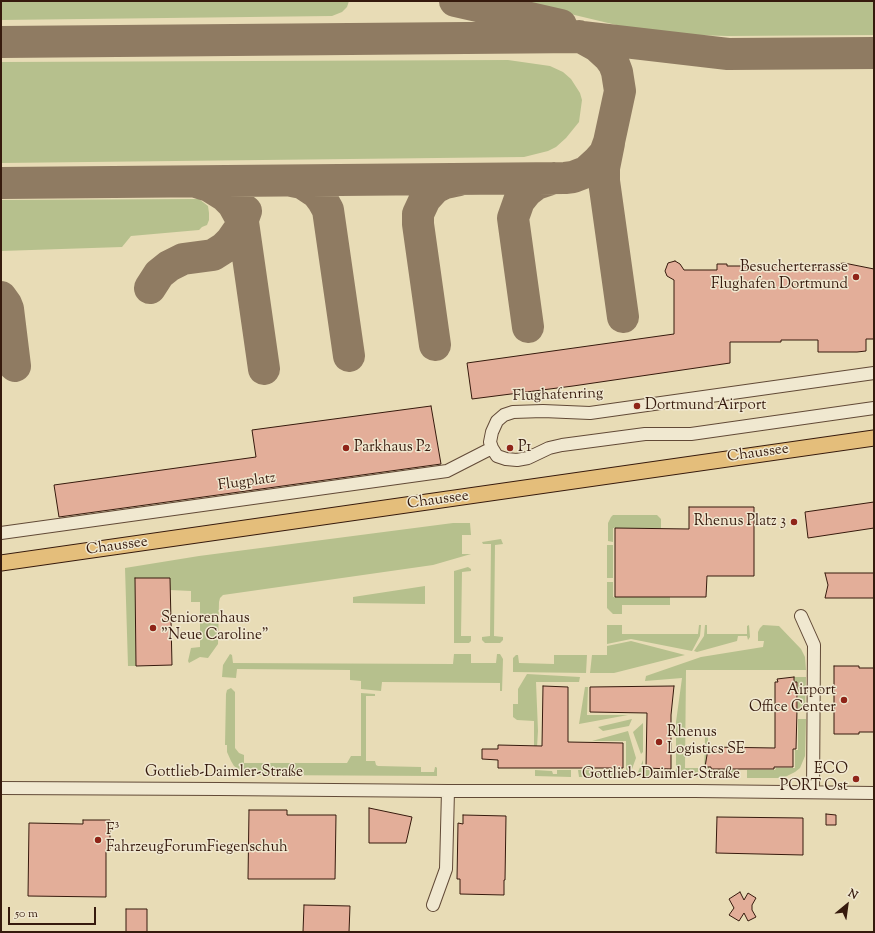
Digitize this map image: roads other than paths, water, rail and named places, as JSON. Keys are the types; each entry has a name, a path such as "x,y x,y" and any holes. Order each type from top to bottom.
{"main road":[{"name":"Chaussee","path":"1,563 874,438"}],"street":[{"name":"Flughafenring","path":"492,448 490,438 497,421 504,415 513,412 543,411 590,413 874,373"},
{"path":"492,448 497,456 518,460 528,458 549,448 562,445 645,434 691,434 874,408"},
{"name":"Flugplatz","path":"1,533 447,471 492,448"},
{"path":"801,616 814,645 813,792"},
{"name":"Gottlieb-Daimler-Straße","path":"1,788 874,793"},
{"path":"433,904 446,869 448,791"}],"place":[{"name":"Besucherterrasse Flughafen Dortmund","path":"856,277"},
{"name":"Dortmund Airport","path":"637,406"},
{"name":"Parkhaus P2","path":"346,448"},
{"name":"P1","path":"510,448"},
{"name":"Rhenus Platz 3","path":"794,522"},
{"name":"Seniorenhaus \"Neue Caroline\"","path":"153,628"},
{"name":"Airport Office Center","path":"844,700"},
{"name":"Rhenus Logistics SE","path":"659,742"},
{"name":"ECO PORT Ost","path":"856,779"},
{"name":"F³ FahrzeugForumFiegenschuh","path":"98,840"}]}
